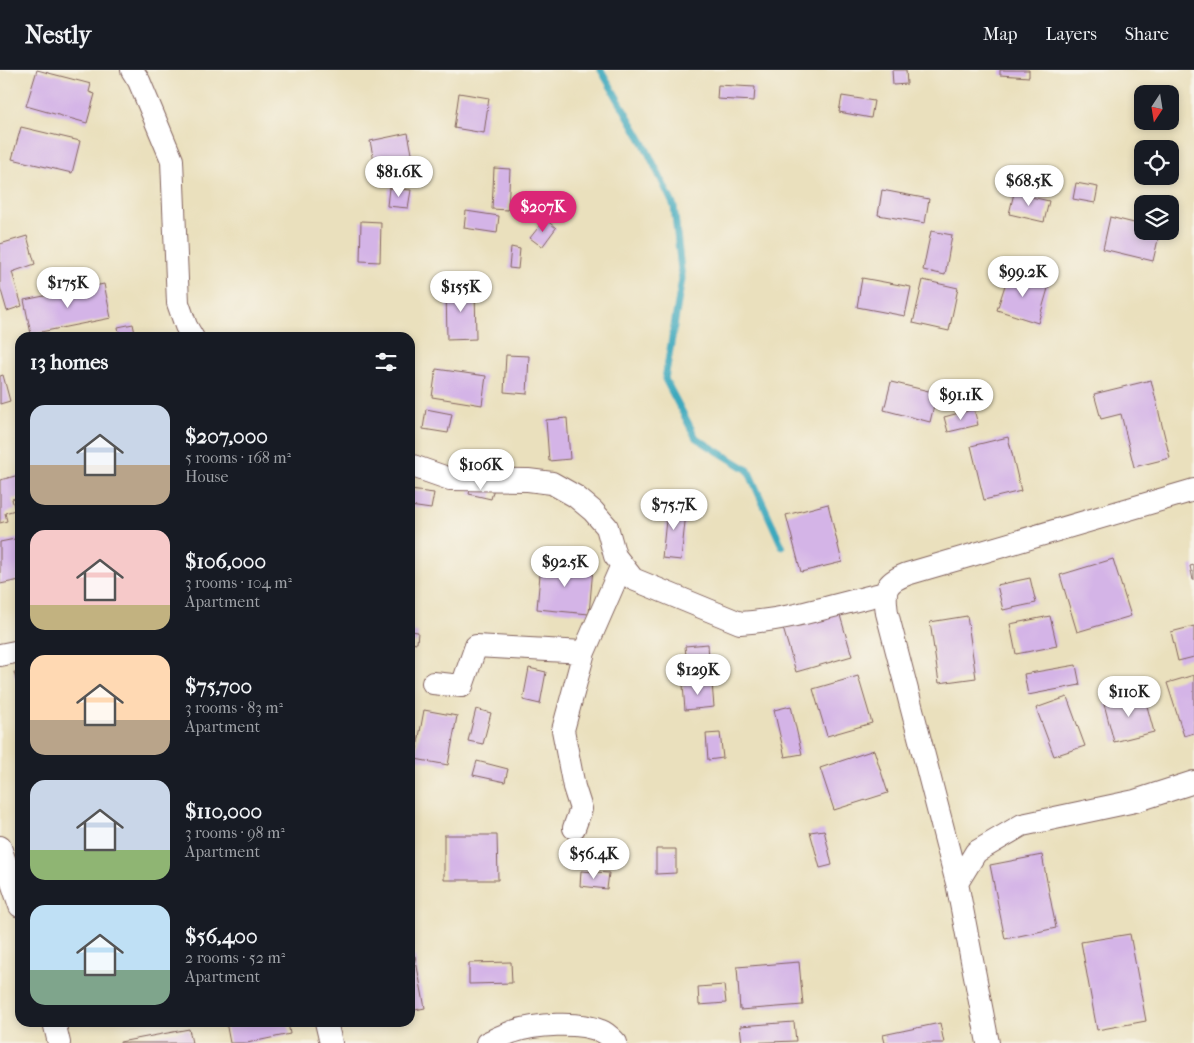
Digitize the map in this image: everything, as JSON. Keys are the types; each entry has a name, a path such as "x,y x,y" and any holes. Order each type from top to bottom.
{"street":[{"path":"132,70 139,81 172,160 178,303 190,332"},
{"path":"415,467 450,479 528,480 552,483 575,496 608,527 615,556 633,579 740,623 756,622 885,593"},
{"path":"988,1043 957,883 888,613 885,593 888,585 895,579 907,574 1194,490"},
{"path":"574,828 581,809 574,787 562,730 584,652 622,565"},
{"path":"433,683 462,686 476,646 584,652"},
{"path":"0,655 15,652"},
{"path":"957,883 976,852 1022,825 1135,802 1194,782"},
{"path":"0,847 15,891"},
{"path":"487,1043 514,1032 548,1025 566,1024 603,1031 616,1043"},
{"path":"55,1027 59,1043"},
{"path":"327,1027 332,1043"}],"building":[{"path":"37,70 91,84 89,92 95,94 87,123 26,106"},
{"path":"892,70 906,70 907,84 893,85"},
{"path":"1000,70 1029,70 1029,77 1000,75"},
{"path":"718,85 755,87 754,101 717,99"},
{"path":"459,93 489,98 484,133 454,128"},
{"path":"842,96 874,101 871,118 839,112"},
{"path":"21,127 80,141 72,173 12,159"},
{"path":"408,133 416,174 378,181 370,141"},
{"path":"494,168 510,169 508,210 492,209"},
{"path":"1076,183 1098,187 1095,203 1073,199"},
{"path":"389,188 411,190 408,208 387,206"},
{"path":"882,190 929,199 925,223 878,215"},
{"path":"1014,193 1049,201 1044,222 1009,214"},
{"path":"466,211 499,216 497,233 464,228"},
{"path":"1110,217 1134,223 1134,240 1158,240 1153,261 1103,249"},
{"path":"545,219 556,228 542,247 530,238"},
{"path":"361,221 381,222 380,262 360,261"},
{"path":"931,231 952,235 945,275 923,270"},
{"path":"27,236 35,264 12,272 22,306 7,311 0,287 0,244"},
{"path":"511,247 520,249 518,269 509,268"},
{"path":"1009,273 1049,285 1038,323 997,310"},
{"path":"862,278 911,287 905,316 857,307"},
{"path":"923,280 958,288 949,331 913,323"},
{"path":"104,284 111,318 41,332 31,332 24,300"},
{"path":"446,287 475,287 476,339 447,340"},
{"path":"133,324 135,332 119,332 118,327"},
{"path":"506,355 529,356 527,394 504,392"},
{"path":"436,369 486,376 482,405 432,397"},
{"path":"3,375 10,401 0,404 0,376"},
{"path":"1151,380 1170,458 1134,467 1121,414 1101,419 1094,394"},
{"path":"891,382 937,393 930,422 884,410"},
{"path":"426,409 452,414 448,433 423,429"},
{"path":"974,409 978,425 948,432 944,417"},
{"path":"567,418 570,459 549,461 546,420"},
{"path":"1008,437 1021,491 984,500 971,446"},
{"path":"15,476 15,498 12,499 15,510 5,513 7,521 0,523 0,480"},
{"path":"472,482 494,488 491,499 469,494"},
{"path":"415,491 434,493 431,509 415,507"},
{"path":"668,501 687,503 681,560 662,558"},
{"path":"828,504 842,562 801,572 786,515"},
{"path":"15,539 15,581 0,584 0,542"},
{"path":"1113,559 1131,616 1077,632 1060,575"},
{"path":"541,563 593,568 589,614 537,609"},
{"path":"1194,565 1194,580 1193,580 1190,566"},
{"path":"1030,578 1036,603 1003,610 997,585"},
{"path":"839,612 852,656 796,672 783,628"},
{"path":"967,616 976,678 939,683 930,622"},
{"path":"1050,616 1057,646 1016,654 1010,624"},
{"path":"1194,626 1194,657 1178,661 1171,632"},
{"path":"415,632 418,632 417,643 415,643"},
{"path":"708,644 710,675 688,677 685,646"},
{"path":"1076,665 1080,685 1028,695 1024,674"},
{"path":"529,668 546,672 540,704 523,700"},
{"path":"1194,675 1194,733 1184,736 1167,683"},
{"path":"858,676 872,723 827,736 813,689"},
{"path":"712,683 714,707 685,710 683,685"},
{"path":"1144,695 1154,732 1114,742 1104,704"},
{"path":"1067,697 1085,746 1054,756 1036,708"},
{"path":"791,706 802,754 785,757 774,710"},
{"path":"476,709 491,713 483,744 468,741"},
{"path":"424,710 457,716 448,765 415,759"},
{"path":"720,733 723,758 708,760 706,734"},
{"path":"874,750 888,793 834,810 820,768"},
{"path":"477,761 508,769 505,782 473,775"},
{"path":"824,830 832,865 820,868 810,832"},
{"path":"444,835 497,835 498,880 444,880"},
{"path":"656,849 676,849 676,873 656,874"},
{"path":"1042,855 1056,928 1005,939 990,865"},
{"path":"581,871 609,873 607,889 580,886"},
{"path":"1130,934 1146,1021 1097,1030 1081,942"},
{"path":"415,956 425,1008 415,1010"},
{"path":"511,962 512,983 469,984 469,963"},
{"path":"799,962 803,1005 740,1010 737,967"},
{"path":"724,985 726,1003 699,1005 698,987"},
{"path":"794,1022 796,1041 742,1043 740,1026"},
{"path":"940,1023 944,1043 885,1043 883,1035"},
{"path":"227,1027 289,1027 290,1034 247,1043 230,1043"},
{"path":"189,1029 192,1043 120,1043 120,1042"}],"waterway":[{"path":"601,70 644,144 674,206 682,279 665,379 696,438 748,470 782,546"}]}
